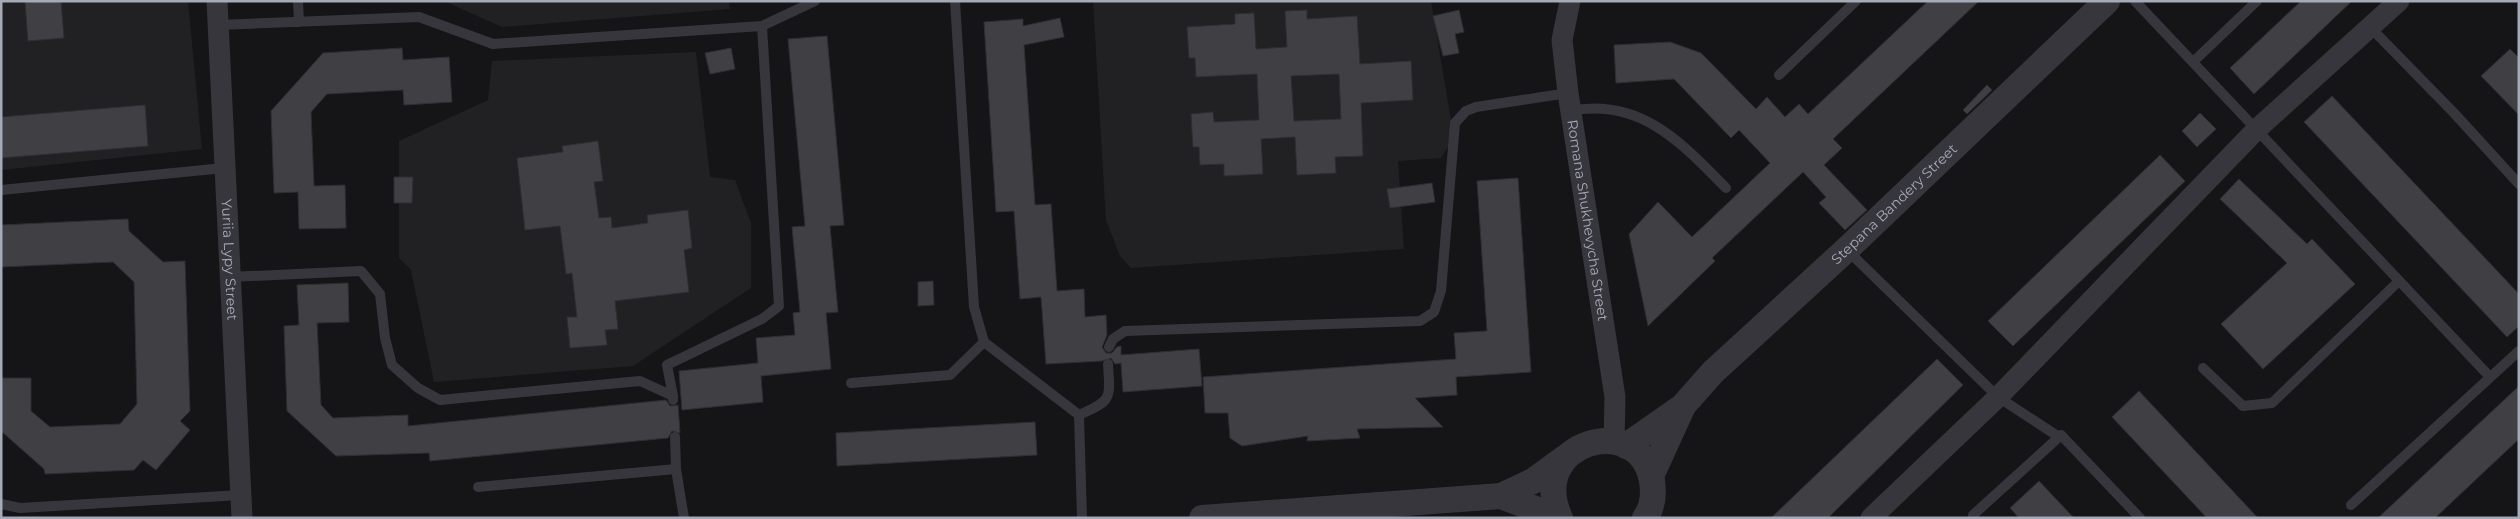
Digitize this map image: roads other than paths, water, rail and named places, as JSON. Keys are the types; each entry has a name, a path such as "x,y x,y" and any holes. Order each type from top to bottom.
{"street":[{"name":"Yuriia Lypy Street","path":"217,1 242,518"},
{"name":"Romana Shukhevycha Street","path":"1570,1 1562,40 1569,102 1615,397 1620,444"},
{"name":"Stepana Bandery Street","path":"1651,476 1682,407 1713,372 1846,250 2107,1"},
{"path":"1871,518 1998,397 2257,130 2399,1"},
{"name":"Stepana Bandery Street","path":"1620,444 1682,407"},
{"path":"1202,518 1500,496 1533,480 1588,443 1601,440 1620,444 1637,454 1651,476 1654,488 1647,516"},
{"path":"1560,518 1553,494 1554,480 1566,457"},
{"path":"1500,496 1560,518"}],"lane":[{"path":"298,1 299,22"},
{"path":"218,25 419,17 493,44 762,26 815,1"},
{"path":"955,1 974,307 984,342 1079,415"},
{"path":"1779,75 1856,1"},
{"path":"2135,1 2490,377"},
{"path":"2193,62 2257,1"},
{"path":"230,277 361,271 380,294 385,338 392,365 418,388 440,400 640,381 673,398 667,365 762,319 779,306 762,26"},
{"path":"2370,27 2454,113 2519,184"},
{"path":"1109,346 1113,339 1125,331 1420,321 1434,312 1441,291 1455,123 1466,111 1476,107 1569,102 1583,108 1617,110 1661,128 1693,155 1726,188"},
{"path":"1,190 224,168"},
{"path":"1846,250 1998,397 2059,437 2061,435 2140,518"},
{"path":"2203,368 2243,406 2272,404 2399,281"},
{"path":"851,383 950,375 984,342"},
{"path":"2351,505 2519,351"},
{"path":"1079,415 1103,404 1110,393 1108,364"},
{"path":"1079,415 1082,518"},
{"path":"674,437 676,469 684,518"},
{"path":"1972,517 2059,437"},
{"path":"478,487 676,469"},
{"path":"1,504 20,508 241,494"}]}
